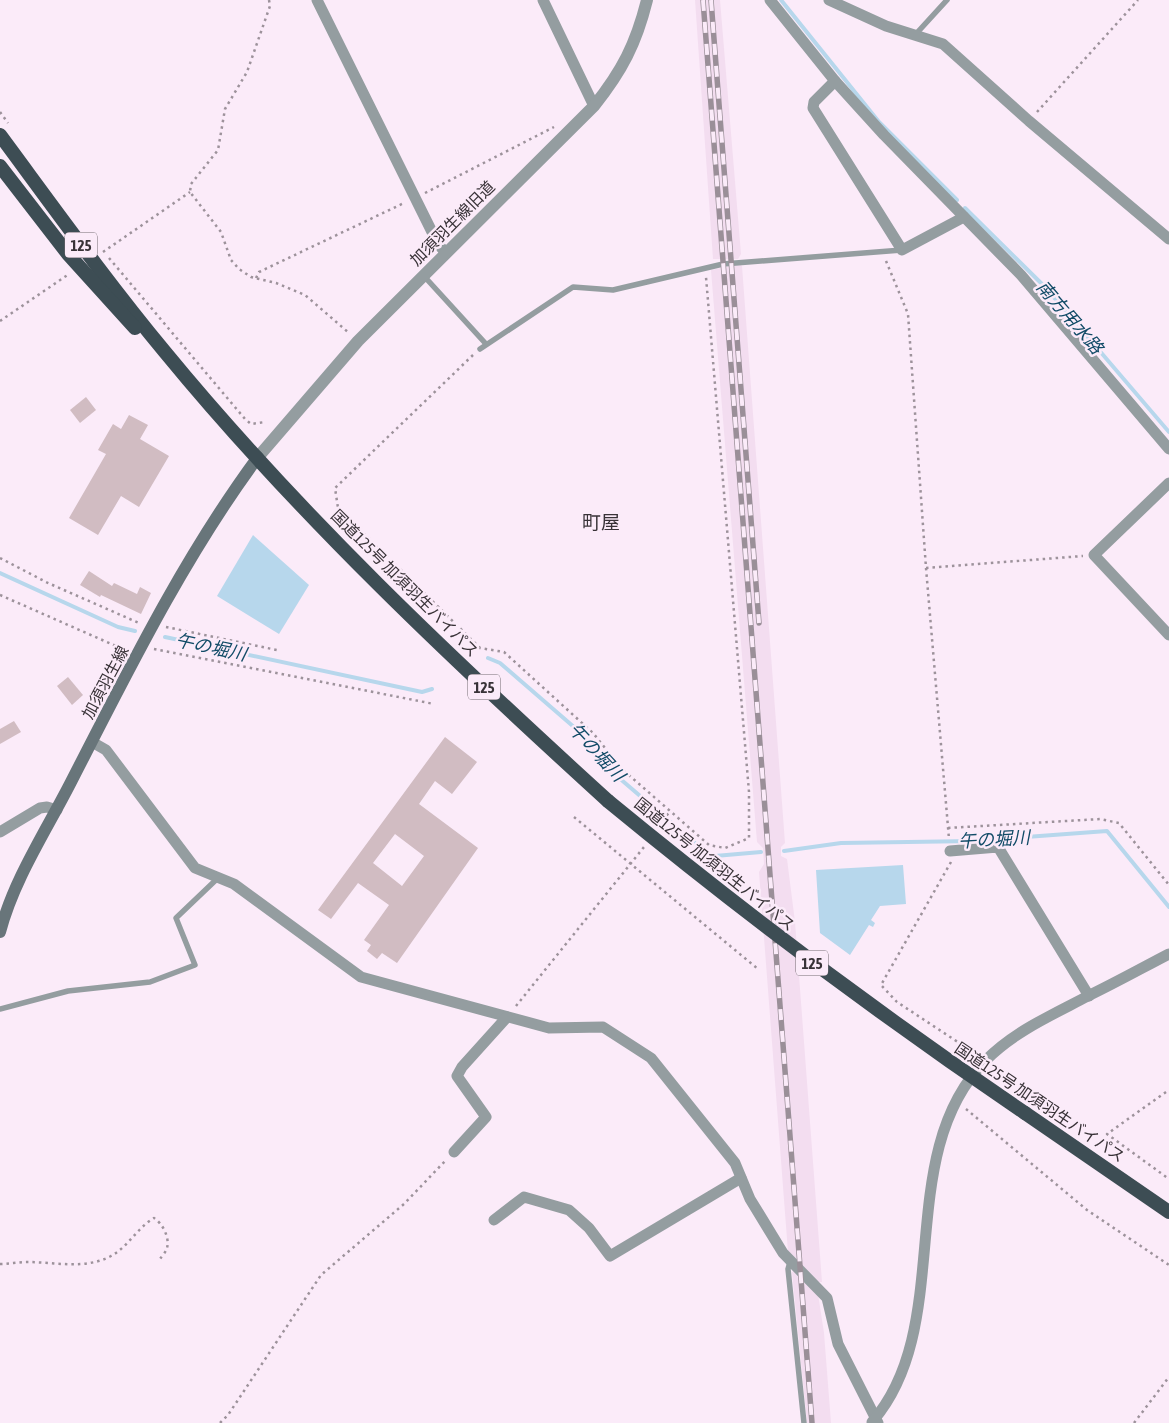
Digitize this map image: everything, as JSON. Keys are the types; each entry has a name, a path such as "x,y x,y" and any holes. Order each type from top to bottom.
{"highway":[{"name":"国道125号 加須羽生バイパス","path":"6,131 116,290 165,352 258,457 364,570 423,629 608,800 814,965 932,1050 1169,1212"},
{"name":"国道125号 加須羽生バイパス","path":"0,166 68,254 138,331 165,352"}],"main road":[{"name":"加須羽生線","path":"0,932 14,892 154,624 206,534 258,457"}],"street":[{"path":"317,0 438,244 445,252"},
{"path":"543,0 594,106"},
{"name":"加須羽生線旧道","path":"258,457 358,341 445,252 594,106 623,66 634,43 647,0"},
{"path":"770,0 835,81 884,136 1021,275 1169,449"},
{"path":"829,0 886,26 943,44 1169,239"},
{"path":"835,81 814,102 813,108 902,250 964,217"},
{"path":"1169,482 1094,555 1169,635"},
{"path":"92,742 106,750 195,868 234,884 361,977 549,1028 603,1027 650,1058 735,1163 750,1199 790,1262 827,1298 838,1344 875,1421"},
{"path":"0,832 40,808 48,807 56,810"},
{"path":"950,851 998,847 1089,996"},
{"path":"875,1421 902,1374 912,1340 936,1158 947,1121 956,1101 986,1061 1021,1032 1169,954"},
{"path":"454,1152 486,1117 457,1076 507,1017"},
{"path":"494,1220 524,1197 568,1210 589,1228 610,1256 742,1178"}],"lane":[{"path":"915,35 947,0"},
{"path":"480,349 572,287 613,290 705,267 741,262 902,250"},
{"path":"423,275 486,344"},
{"path":"0,1009 68,991 150,982 196,965 176,918 219,877"},
{"path":"790,1262 788,1269 804,1423"}],"path":[{"path":"270,0 270,6 247,72 226,109 218,150 190,184 190,192 221,232 232,260 239,269 251,277 276,283 305,295 358,341"},
{"path":"1029,120 1138,0"},
{"path":"0,112 6,131"},
{"path":"98,244 245,419 252,424 265,422"},
{"path":"882,252 908,314 926,568 951,865 881,985 897,1002 986,1061"},
{"path":"480,349 335,488 338,508 480,648 504,652 593,733 622,769 709,845 725,848 749,838 749,792 705,267"},
{"path":"926,568 1094,555"},
{"path":"0,558 48,584 143,624 154,624 277,650"},
{"path":"0,595 140,650 166,652 434,704"},
{"path":"659,826 670,810"},
{"path":"574,817 758,969"},
{"path":"948,828 1100,819 1119,823 1169,885"},
{"path":"507,1017 631,866 648,842"},
{"path":"1166,1092 1107,1134 1169,1179"},
{"path":"956,1101 1086,1210 1169,1265"},
{"path":"220,1423 228,1415 321,1276 404,1204 454,1152"},
{"path":"0,1264 26,1262 72,1265 91,1263 111,1256 145,1223 154,1218 161,1222 166,1235 167,1248 160,1259"},
{"path":"1134,1423 1169,1377"}],"shaded area":[{"path":"695,0 720,0 741,254 738,259 713,259"},
{"path":"740,264 742,266 785,843 781,847 781,856 787,859 795,922 822,1282 816,1282 788,1252 759,872 764,864 763,848 757,842 711,270"},
{"path":"794,1271 818,1294 824,1333 831,1423 807,1423 792,1272"}],"water":[{"path":"253,535 309,585 279,634 217,596"},
{"path":"903,865 906,904 880,906 871,920 875,923 873,927 869,925 850,955 820,933 816,870"}],"building":[{"path":"86,397 96,410 80,423 70,410"},
{"path":"129,415 148,425 140,439 169,456 139,507 121,496 98,535 69,518 106,454 98,450 113,424 121,429"},
{"path":"89,571 112,586 114,583 137,594 140,587 151,593 141,614 101,595 100,597 80,585"},
{"path":"68,677 83,695 72,705 57,686"},
{"path":"14,721 21,732 0,744 0,729"},
{"path":"445,737 477,762 452,794 435,781 419,804 478,848 397,963 382,953 377,959 367,951 371,945 364,940 389,905 358,883 331,919 318,910","holes":["395,834 424,856 402,886 373,863"]}],"waterway":[{"name":"南方用水路","path":"781,0 879,122 957,200"},
{"name":"南方用水路","path":"965,208 1045,287 1169,432"},
{"name":"午の堀川","path":"0,573 118,627 135,631"},
{"name":"午の堀川","path":"165,637 422,692 432,689"},
{"name":"午の堀川","path":"488,658 500,663 582,734 611,771 709,855 761,852"},
{"name":"午の堀川","path":"784,851 841,843 974,841 1107,831 1169,907"}],"railway":[{"path":"703,0 812,1423"},
{"path":"711,0 759,623"}],"district":[{"name":"町屋","path":"601,522"}]}
